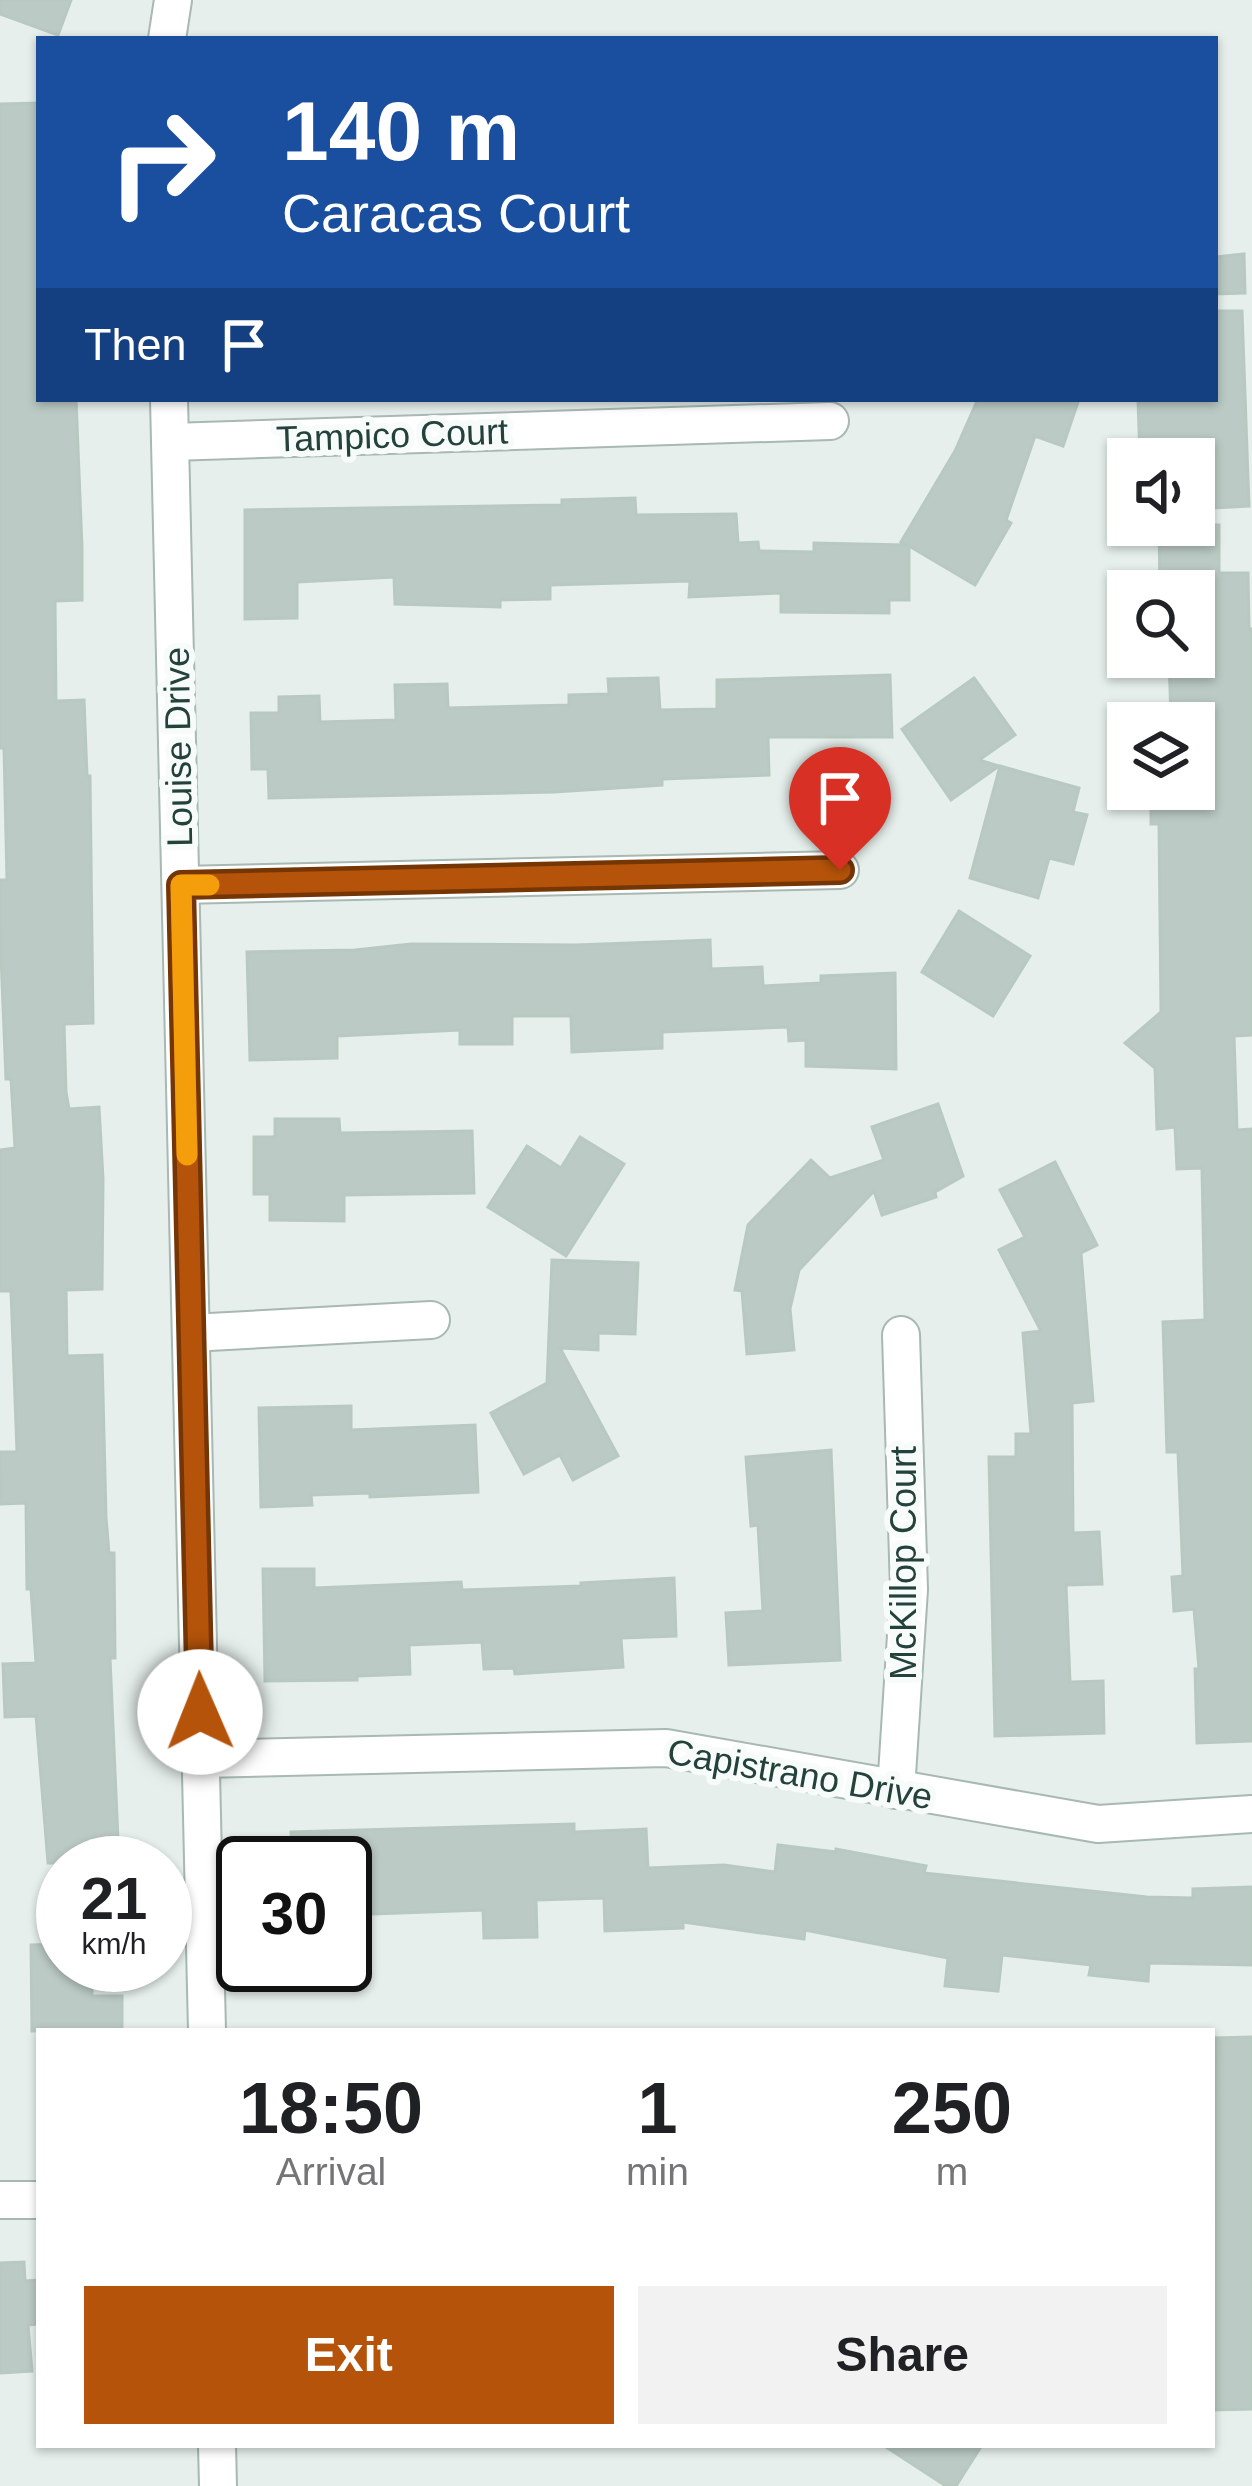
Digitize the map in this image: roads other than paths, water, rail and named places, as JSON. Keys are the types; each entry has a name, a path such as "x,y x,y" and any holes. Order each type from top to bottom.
{"street":[{"path":"167,36 172,0"},
{"name":"Louise Drive","path":"169,402 208,2028"},
{"name":"Tampico Court","path":"171,442 830,422"},
{"path":"181,885 840,870"},
{"path":"191,1333 431,1319"},
{"name":"McKillop Court","path":"896,1790 909,1589 901,1335"},
{"name":"Capistrano Drive","path":"201,1759 666,1748 1098,1824 1252,1814"},
{"path":"0,2200 36,2200"},
{"path":"217,2448 218,2486"}]}
